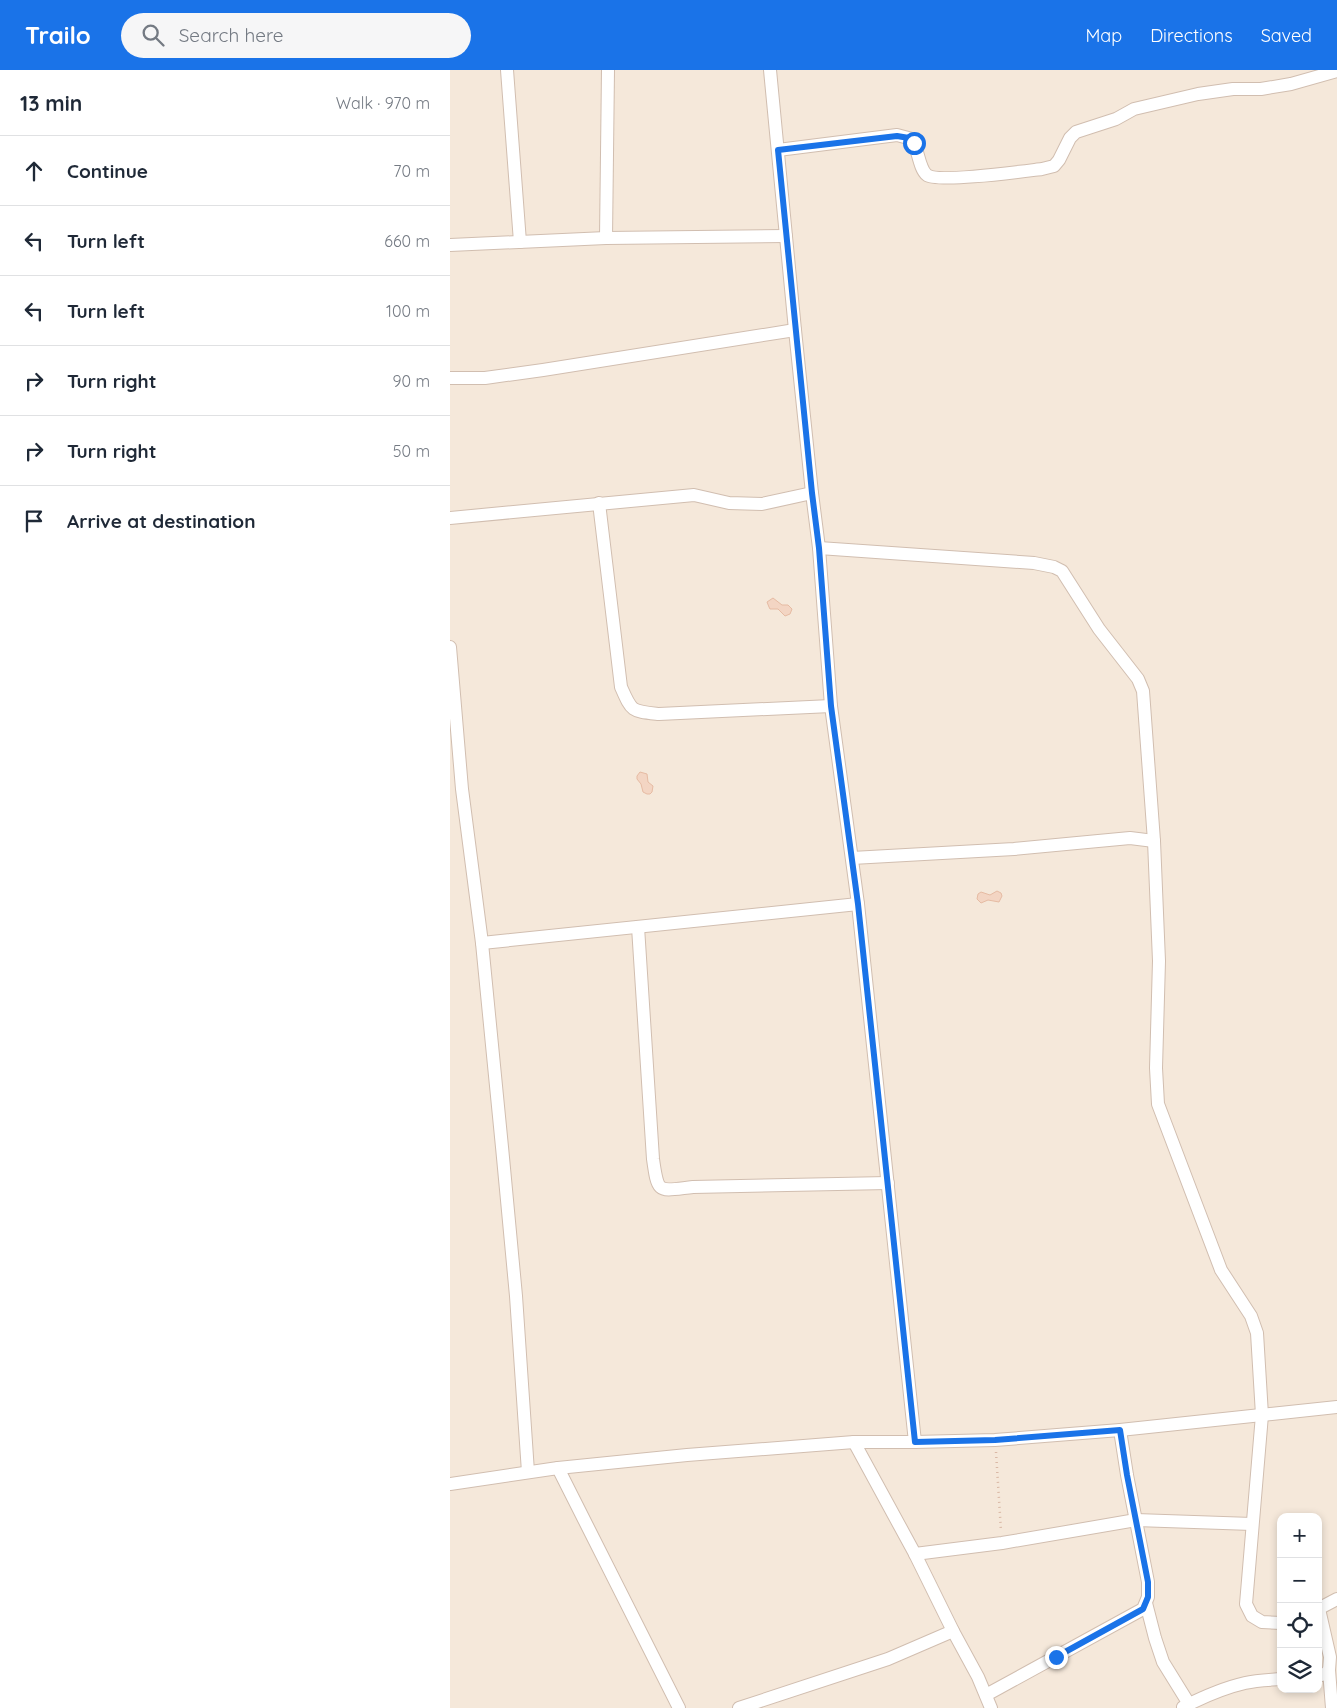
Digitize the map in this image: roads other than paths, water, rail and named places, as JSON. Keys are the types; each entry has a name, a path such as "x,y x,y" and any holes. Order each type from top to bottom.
{"street":[{"path":"507,70 520,242"},
{"path":"606,238 608,70"},
{"path":"770,70 795,330 819,548 831,706 858,904 915,1442"},
{"path":"778,150 897,136 912,139 924,170 927,175 933,177 968,176 1042,169 1054,166 1070,138 1076,132 1116,119 1134,109 1198,94 1233,89 1261,89 1291,84 1337,71"},
{"path":"450,245 606,238 786,236"},
{"path":"450,378 485,378 543,370 795,330"},
{"path":"450,518 694,495 729,502 762,504 812,493"},
{"path":"599,503 621,687 630,707 640,712 659,714 831,706"},
{"path":"819,548 1034,563 1054,567 1062,571 1099,629 1138,679 1143,690 1154,841 1159,961 1156,1068 1158,1104 1221,1270 1251,1316 1257,1333 1262,1415 1246,1604 1252,1616 1262,1622 1277,1623"},
{"path":"450,647 462,789 482,943 515,1286 528,1472"},
{"path":"852,858 1014,848 1130,838 1154,841"},
{"path":"482,943 858,904"},
{"path":"638,926 657,1184 667,1190 693,1187 888,1183"},
{"path":"450,1484 558,1468 687,1455 854,1442 995,1440 1120,1430 1337,1407"},
{"path":"1120,1430 1148,1582 1146,1603 1163,1662 1185,1706 1232,1686 1247,1682 1277,1679"},
{"path":"854,1442 915,1554 978,1677 991,1708"},
{"path":"558,1468 679,1708"},
{"path":"915,1554 1002,1543 1136,1520 1252,1524"},
{"path":"1322,1607 1337,1599"},
{"path":"986,1695 1143,1609 1146,1603"},
{"path":"1322,1622 1330,1657 1324,1673 1332,1708"},
{"path":"739,1708 878,1662 953,1631"}]}
